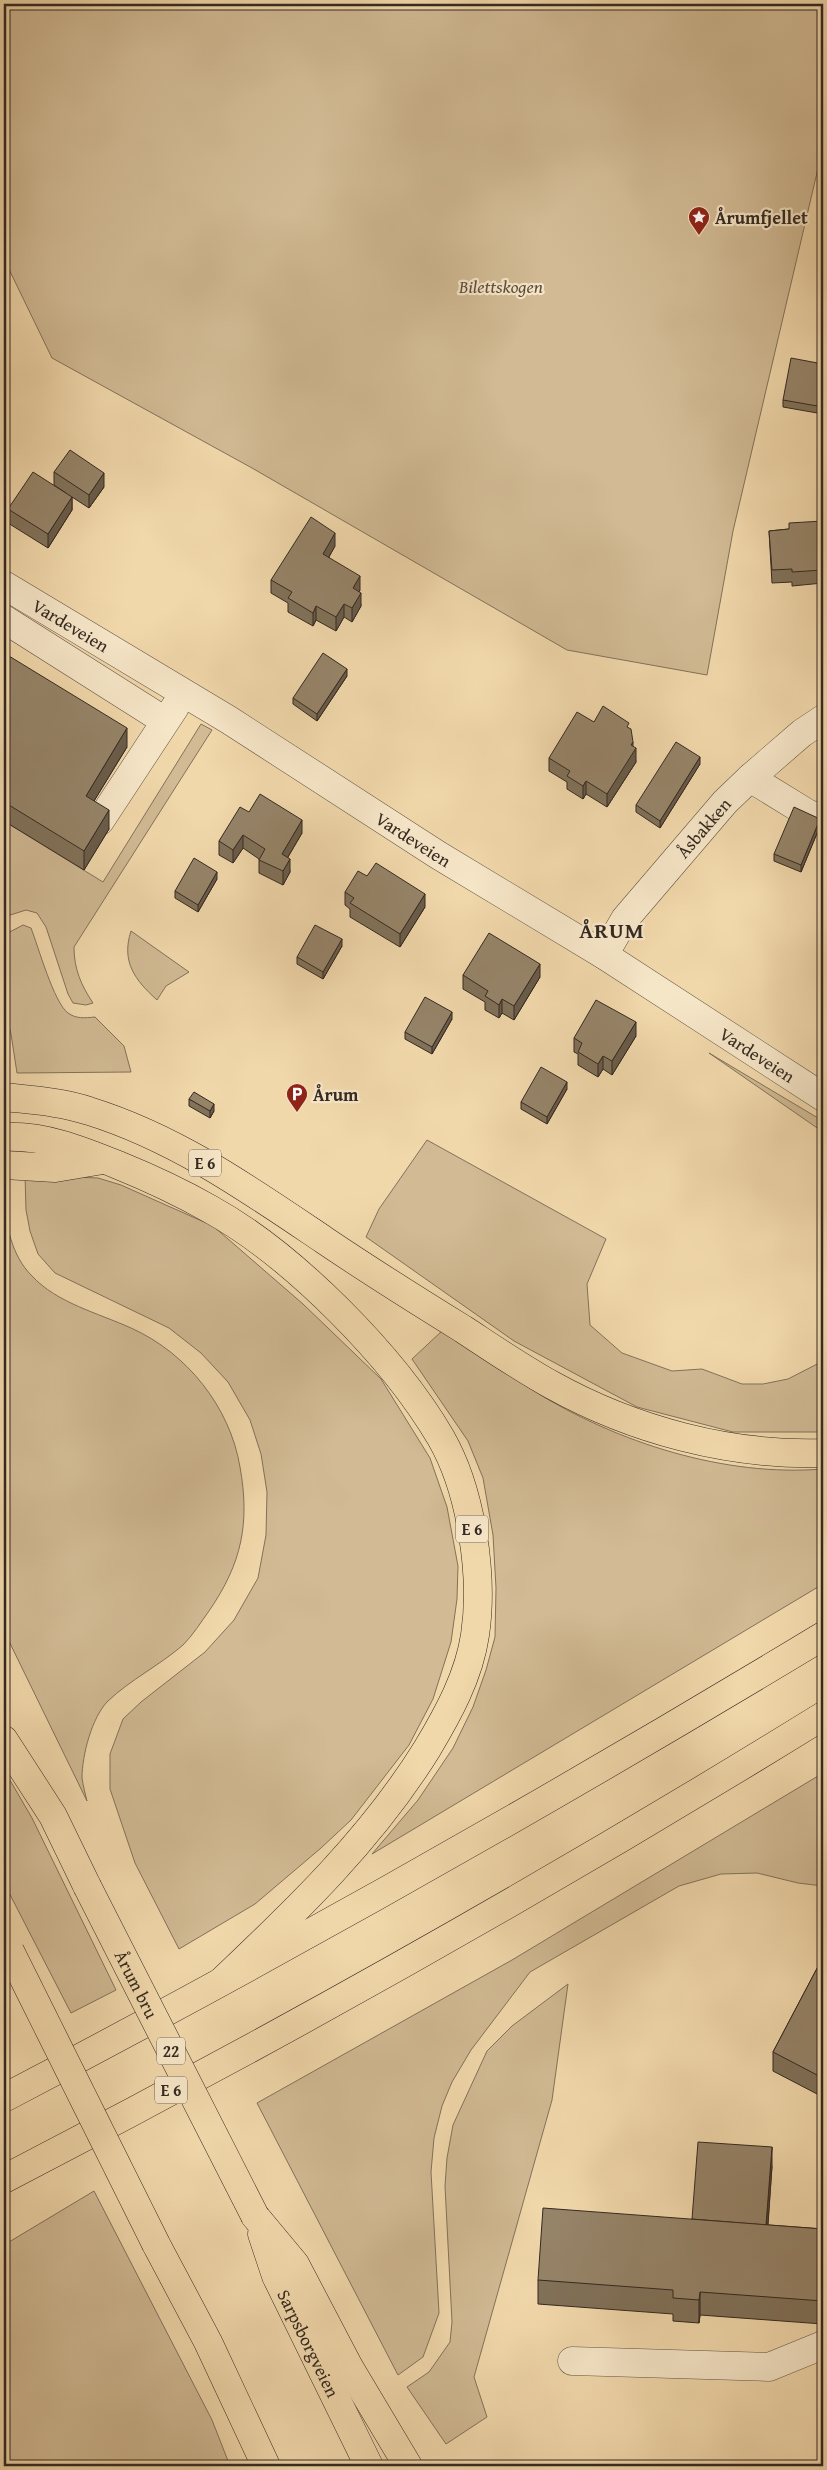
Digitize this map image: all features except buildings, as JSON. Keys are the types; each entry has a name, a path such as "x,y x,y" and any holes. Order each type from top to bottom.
{"highway":[{"name":"E 6","path":"4,1097 88,1110 170,1142 250,1190 370,1271 552,1385 608,1412 656,1430 697,1440 758,1450 823,1453"},
{"name":"E 6","path":"4,1137 60,1142 156,1181 213,1210 277,1255 337,1308 398,1376 442,1439 469,1508 478,1582 475,1635 463,1681 440,1728 384,1813 292,1915 222,1981"},
{"path":"4,1165 55,1168 104,1159"},
{"name":"E 6","path":"4,2098 222,1981 491,1832 823,1636"},
{"name":"E 6","path":"4,2179 280,2032 524,1896 823,1716"},
{"name":"Årum bru","path":"4,1740 53,1816 255,2216"},
{"path":"7,1945 156,2244 208,2342 266,2466"},
{"name":"E 6","path":"4,2198 54,2153"},
{"name":"Sarpsborgveien","path":"255,2216 276,2276 368,2466"},
{"name":"22","path":"255,2216 295,2264 349,2367 408,2466"}],"street":[{"name":"Vardeveien","path":"4,585 184,694 438,855 604,955 823,1097"},
{"path":"4,619 164,722"},
{"path":"100,820 184,694"},
{"name":"Åsbakken","path":"604,955 624,919 725,802 802,733 823,719"},
{"path":"750,778 807,813 823,820"},
{"path":"572,2361 769,2367 823,2345"}],"green space":[{"name":"Bilettskogen","path":"4,4 823,4 823,147 733,531 707,675 567,650 252,468 52,358 4,259"},
{"path":"201,724 212,730 74,947 75,963 79,976 93,1003 86,1005 73,1003 68,994 46,927 37,913 26,910 4,917 4,821 103,882"},
{"path":"23,925 31,928 47,974 63,1007 68,1013 77,1017 95,1017 124,1046 131,1072 17,1073 11,1034 4,1008 4,935"},
{"path":"131,931 189,972 166,986 157,1000 136,978 132,970 128,952"},
{"path":"709,1053 823,1121 823,1132"},
{"path":"427,1140 606,1239 587,1284 590,1325 622,1353 672,1371 702,1369 742,1384 763,1384 788,1379 823,1361 823,1432 733,1432 637,1407 514,1341 366,1237 379,1209"},
{"path":"25,1175 98,1178 121,1185 213,1226 303,1304 381,1379 430,1458 447,1507 458,1566 457,1599 451,1642 433,1699 409,1745 351,1820 321,1848 255,1904 179,1949 135,1863 110,1789 110,1754 123,1719 141,1702 205,1652 234,1620 258,1578 266,1535 267,1492 261,1454 250,1420 228,1382 201,1353 169,1328 55,1273 38,1254 30,1231 26,1210"},
{"path":"4,1197 8,1229 14,1249 32,1276 53,1293 66,1300 131,1328 151,1339 170,1352 203,1384 227,1423 235,1445 243,1487 244,1506 241,1542 229,1576 209,1611 183,1645 117,1693 102,1708 97,1717 89,1737 82,1769 87,1801 4,1631"},
{"path":"443,1330 534,1391 567,1410 637,1441 711,1462 748,1468 823,1469 823,1584 372,1854 418,1800 453,1748 473,1707 495,1637 496,1588 493,1535 483,1478 468,1441 412,1359"},
{"path":"4,1770 32,1818 116,1990 71,2013 4,1883"},
{"path":"823,1773 823,1886 798,1883 757,1873 721,1874 679,1886 530,1972 471,2050 452,2082 442,2106 434,2138 431,2172 439,2313 423,2357 398,2375 257,2103 512,1960"},
{"path":"568,1984 552,2100 474,2377 487,2417 446,2444 407,2387 429,2372 450,2342 452,2322 445,2186 447,2158 453,2125 487,2051 512,2026"},
{"path":"94,2191 212,2420 230,2466 4,2466 4,2245"}],"place":[{"name":"Årumfjellet","path":"699,236"},
{"name":"Årum","path":"297,1113"}],"district":[{"name":"ÅRUM","path":"612,930"}]}
